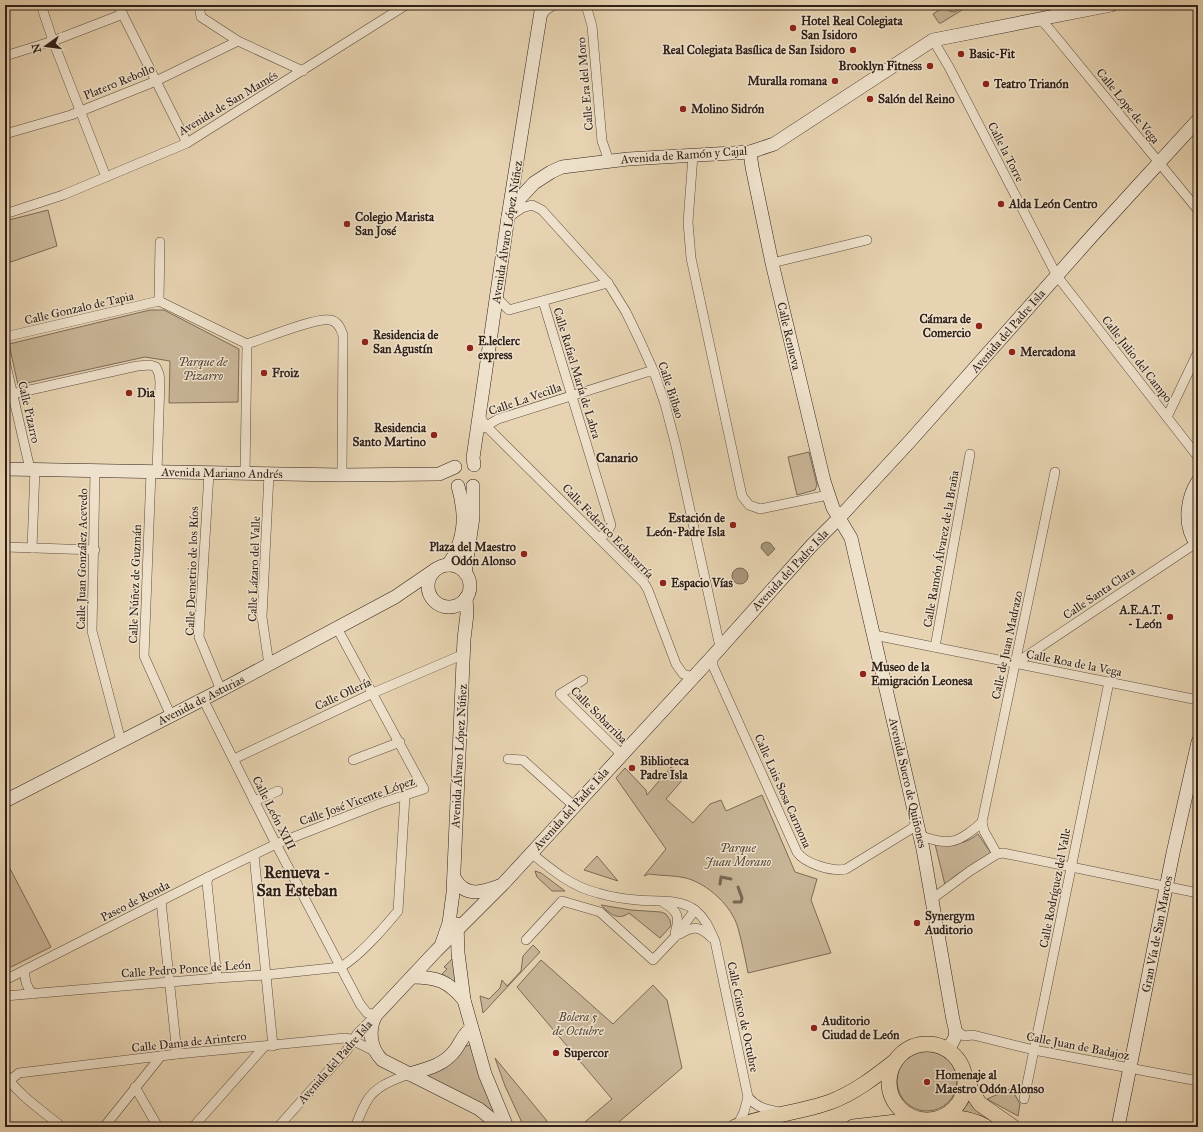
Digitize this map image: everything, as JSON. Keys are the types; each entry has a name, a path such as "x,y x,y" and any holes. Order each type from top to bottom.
{"main road":[{"name":"Avenida Álvaro López Núñez","path":"442,567 458,548 463,531 464,514 461,472 473,458 479,430 508,217 541,19 541,5"},
{"name":"Avenida de Ramón y Cajal","path":"508,217 521,197 534,183 540,178 562,167 628,158 750,152 774,144 933,40 1111,5"},
{"name":"Avenida del Padre Isla","path":"376,1052 372,1043 371,1033 372,1024 376,1015 436,951 503,884 812,545 911,440 1159,162 1197,125"},
{"name":"Calle Renueva","path":"750,152 772,263 828,495 839,518"},
{"name":"Avenida Mariano Andrés","path":"5,469 342,475 439,474 461,472"},
{"path":"461,472 478,472 476,483 473,486 465,488 461,472"},
{"path":"1197,544 1190,531 1188,506 1191,493 1198,481"},
{"path":"465,573 473,517 473,486"},
{"name":"Avenida Suero de Quiñones","path":"839,518 851,538 874,635 921,836 954,1020 960,1033"},
{"path":"455,566 461,568 465,573 470,586 466,598 461,603 448,607 436,602 431,597 428,585 432,574 442,567 455,566"},
{"name":"Avenida de Asturias","path":"5,801 221,690 395,597 442,567"},
{"name":"Avenida de Asturias","path":"395,597 416,594 431,597"},
{"name":"Avenida Álvaro López Núñez","path":"464,1000 458,953 455,876 464,639 467,614 466,598"},
{"name":"Avenida Álvaro López Núñez","path":"448,607 461,622 464,639"},
{"name":"Gran Vía de San Marcos","path":"1118,1127 1198,742"},
{"name":"Avenida Álvaro López Núñez","path":"436,951 444,937 449,923 455,876"},
{"path":"455,876 458,884 472,892 480,892 503,884"},
{"path":"412,977 429,977 442,981 455,989 464,1000 487,1081 508,1127"},
{"path":"409,1074 440,1064 455,1050 466,1033 472,1029"},
{"path":"947,1050 960,1033"},
{"path":"736,1127 782,1113 819,1105 841,1097 873,1079 895,1061 901,1054 916,1046 934,1045 947,1050 959,1060 973,1094 980,1104 1013,1127"},
{"path":"376,1052 382,1060 479,1110 489,1117 496,1127"},
{"path":"895,1061 889,1079 890,1091 894,1103 902,1112 912,1118 921,1120 963,1118 986,1127"},
{"path":"942,1118 955,1110 961,1101 967,1080"},
{"path":"853,1127 905,1121 912,1118"}],"street":[{"path":"41,5 53,41 106,177"},
{"path":"118,5 187,143"},
{"path":"199,5 201,18 238,41 302,71"},
{"name":"Avenida de San Mamés","path":"5,213 63,195 187,143 406,5"},
{"path":"541,19 546,10 554,5"},
{"name":"Calle Era del Moro","path":"586,5 592,26 602,141 609,161"},
{"path":"5,56 53,41 123,14"},
{"name":"Calle Lope de Vega","path":"1038,19 1051,31 1198,210"},
{"name":"Calle la Torre","path":"933,40 1057,276"},
{"name":"Platero Rebollo","path":"5,134 72,115 156,81 238,41"},
{"path":"693,155 688,222 690,258 742,496 749,505 760,509 828,495"},
{"name":"Calle Bilbao","path":"508,217 522,208 532,205 542,210 608,283 626,312 640,341 654,372 665,404 676,446 716,651"},
{"path":"772,263 867,240"},
{"path":"160,242 159,301 247,344 317,320 330,320 341,327 343,335 342,475"},
{"name":"Calle Julio del Campo","path":"1057,276 1198,457"},
{"path":"497,298 509,310 608,283"},
{"name":"Calle Gonzalo de Tapia","path":"5,337 159,301"},
{"name":"Calle Rafael María de Labra","path":"543,301 611,525 606,534 598,537"},
{"path":"245,474 247,344"},
{"path":"1167,417 1198,352"},
{"name":"Calle Pizarro","path":"5,361 10,391 33,469 32,548"},
{"name":"Calle Núñez de Guzmán","path":"10,391 137,366 150,365 156,367 160,381 144,656 171,716"},
{"name":"Calle La Vecilla","path":"479,430 498,419 647,372 654,372"},
{"name":"Calle Federico Echavarría","path":"479,430 598,537 644,583 676,664 683,674 693,677"},
{"name":"Calle Ramón Álvarez de la Braña","path":"936,647 970,454"},
{"name":"Calle Juan González Acevedo","path":"96,471 92,631 122,741"},
{"name":"Calle de Juan Madrazo","path":"982,822 1055,472"},
{"name":"Calle Demetrio de los Ríos","path":"209,473 199,637 221,690"},
{"name":"Calle Lázaro del Valle","path":"269,474 262,617 269,664"},
{"name":"Calle Santa Clara","path":"1016,663 1197,544"},
{"path":"5,547 95,550"},
{"path":"337,628 400,742 353,760"},
{"name":"Calle Roa de la Vega","path":"874,635 1198,700"},
{"name":"Calle Luis Sosa Carmona","path":"716,651 712,661 715,669 801,858 808,862 833,870 840,870 846,868 911,829 918,823"},
{"name":"Calle Ollería","path":"234,759 373,693 464,654"},
{"name":"Calle Sobarriba","path":"583,680 560,694 621,754"},
{"name":"Calle Rodríguez del Valle","path":"1024,1099 1109,682"},
{"name":"Calle León XIII","path":"203,699 276,844 362,1008 370,1014 376,1015"},
{"name":"Calle José Vicente López","path":"276,844 381,803 424,789 400,742"},
{"path":"508,759 524,760 574,806"},
{"path":"254,801 278,791"},
{"path":"341,967 350,961 398,911 405,796"},
{"path":"921,836 931,840 954,842 982,822 984,831 997,854"},
{"name":"Paseo de Ronda","path":"5,980 276,844"},
{"name":"Calle Cinco de Octubre","path":"531,853 564,879 581,888 611,896 636,900 685,904 695,910 708,926 715,941 748,1097 744,1112 736,1127"},
{"path":"932,899 970,871 997,854 1003,853 1198,893"},
{"path":"193,1127 268,1046 265,975 254,856"},
{"path":"208,877 217,978"},
{"path":"161,901 168,982 177,1054"},
{"path":"526,940 562,901 600,912 653,960 674,938 695,910"},
{"path":"662,901 674,909 677,917 678,923 674,938"},
{"path":"674,938 688,929 697,928 704,930 715,941"},
{"name":"Calle Pedro Ponce de León","path":"5,996 265,975 341,967"},
{"path":"25,970 25,983 33,994"},
{"name":"Avenida del Padre Isla","path":"278,1127 347,1050 357,1034 376,1015"},
{"name":"Calle Juan de Badajoz","path":"960,1033 1034,1050 1198,1081"},
{"name":"Calle Dama de Arintero","path":"6,1079 19,1073 177,1054 345,1038 376,1052"},
{"path":"104,1127 161,1056"},
{"path":"355,1127 367,1100 376,1090 389,1082 409,1074"},
{"path":"6,1079 62,1127"},
{"path":"135,1087 158,1127"},
{"path":"748,1097 754,1104 762,1108 782,1113"},
{"path":"942,1118 958,1122 967,1127"}],"green space":[{"path":"959,5 966,6 941,23 939,23 933,14 945,6 949,11 955,12 959,8"},
{"path":"48,210 57,246 5,264 5,221"},
{"name":"Parque de Pizarro","path":"150,310 164,310 239,349 238,402 169,403 170,361 145,357 18,385 9,344"},
{"path":"809,452 817,485 815,490 797,495 788,457"},
{"name":"Parque Juan Morano","path":"671,767 684,778 666,799 693,823 710,804 721,800 726,811 762,795 795,872 817,879 811,900 831,953 748,973 741,939 735,920 725,904 718,897 703,885 686,878 649,874 644,876 666,849 616,778 625,768 646,790 647,795"},
{"path":"978,834 991,853 955,876 945,885 935,844 958,844 973,838"},
{"path":"597,856 618,881 584,870"},
{"path":"5,859 51,947 5,970"},
{"path":"535,871 541,873 565,891 552,891 537,877"},
{"path":"601,905 631,910 661,912 666,914 670,920 671,926 660,938 629,913 621,916 614,915"},
{"path":"533,945 540,952 483,1013 480,996 489,999 500,988 502,980 507,986 521,971 523,956"},
{"path":"454,957 457,984 442,974 447,969 444,967"},
{"name":"Bolera 5 de Octubre","path":"541,960 613,1024 653,985 667,1000 682,1068 613,1127 579,1127 612,1099 517,987"},
{"path":"470,1045 495,1115 425,1075 432,1074 443,1069 452,1062 463,1047"},
{"path":"927,1051 943,1056 948,1060 952,1065 957,1081 952,1097 948,1102 943,1106 927,1111 911,1106 906,1102 902,1097 897,1081 902,1065 906,1060 911,1056"},
{"path":"495,1058 547,1121 546,1127 524,1127 505,1086"},
{"path":"1015,1087 1015,1095 1020,1104 1018,1116 987,1099"},
{"path":"969,1101 999,1123 997,1127 979,1118 961,1113"}],"shaded area":[{"path":"766,542 770,543 775,549 768,556 761,548 762,544"},
{"path":"740,568 746,570 748,576 746,582 740,584 734,582 732,576 734,570"}],"waterway":[{"path":"720,884 721,877 731,879"},
{"path":"734,902 741,902 742,898 738,887"}],"place":[{"name":"Hotel Real Colegiata San Isidoro","path":"793,28"},
{"name":"Real Colegiata Basílica de San Isidoro","path":"853,50"},
{"name":"Basic-Fit","path":"961,54"},
{"name":"Brooklyn Fitness","path":"930,66"},
{"name":"Muralla romana","path":"835,81"},
{"name":"Teatro Trianón","path":"986,84"},
{"name":"Salón del Reino","path":"870,99"},
{"name":"Molino Sidrón","path":"683,109"},
{"name":"Alda León Centro","path":"1001,204"},
{"name":"Colegio Marista San José","path":"347,224"},
{"name":"Cámara de Comercio","path":"979,326"},
{"name":"Residencia de San Agustín","path":"365,342"},
{"name":"E.leclerc express","path":"470,348"},
{"name":"Mercadona","path":"1012,352"},
{"name":"Froiz","path":"264,373"},
{"name":"Dia","path":"129,393"},
{"name":"Residencia Santo Martino","path":"434,435"},
{"name":"Estación de León-Padre Isla","path":"733,525"},
{"name":"Plaza del Maestro Odón Alonso","path":"524,554"},
{"name":"Espacio Vías","path":"663,583"},
{"name":"A.E.A.T. - León","path":"1170,617"},
{"name":"Museo de la Emigración Leonesa","path":"863,674"},
{"name":"Biblioteca Padre Isla","path":"632,768"},
{"name":"Synergym Auditorio","path":"917,923"},
{"name":"Auditorio Ciudad de León","path":"814,1028"},
{"name":"Supercor","path":"556,1053"},
{"name":"Homenaje al Maestro Odón Alonso","path":"927,1082"}],"district":[{"name":"Canario","path":"617,458"},
{"name":"Renueva - San Esteban","path":"297,881"}]}
